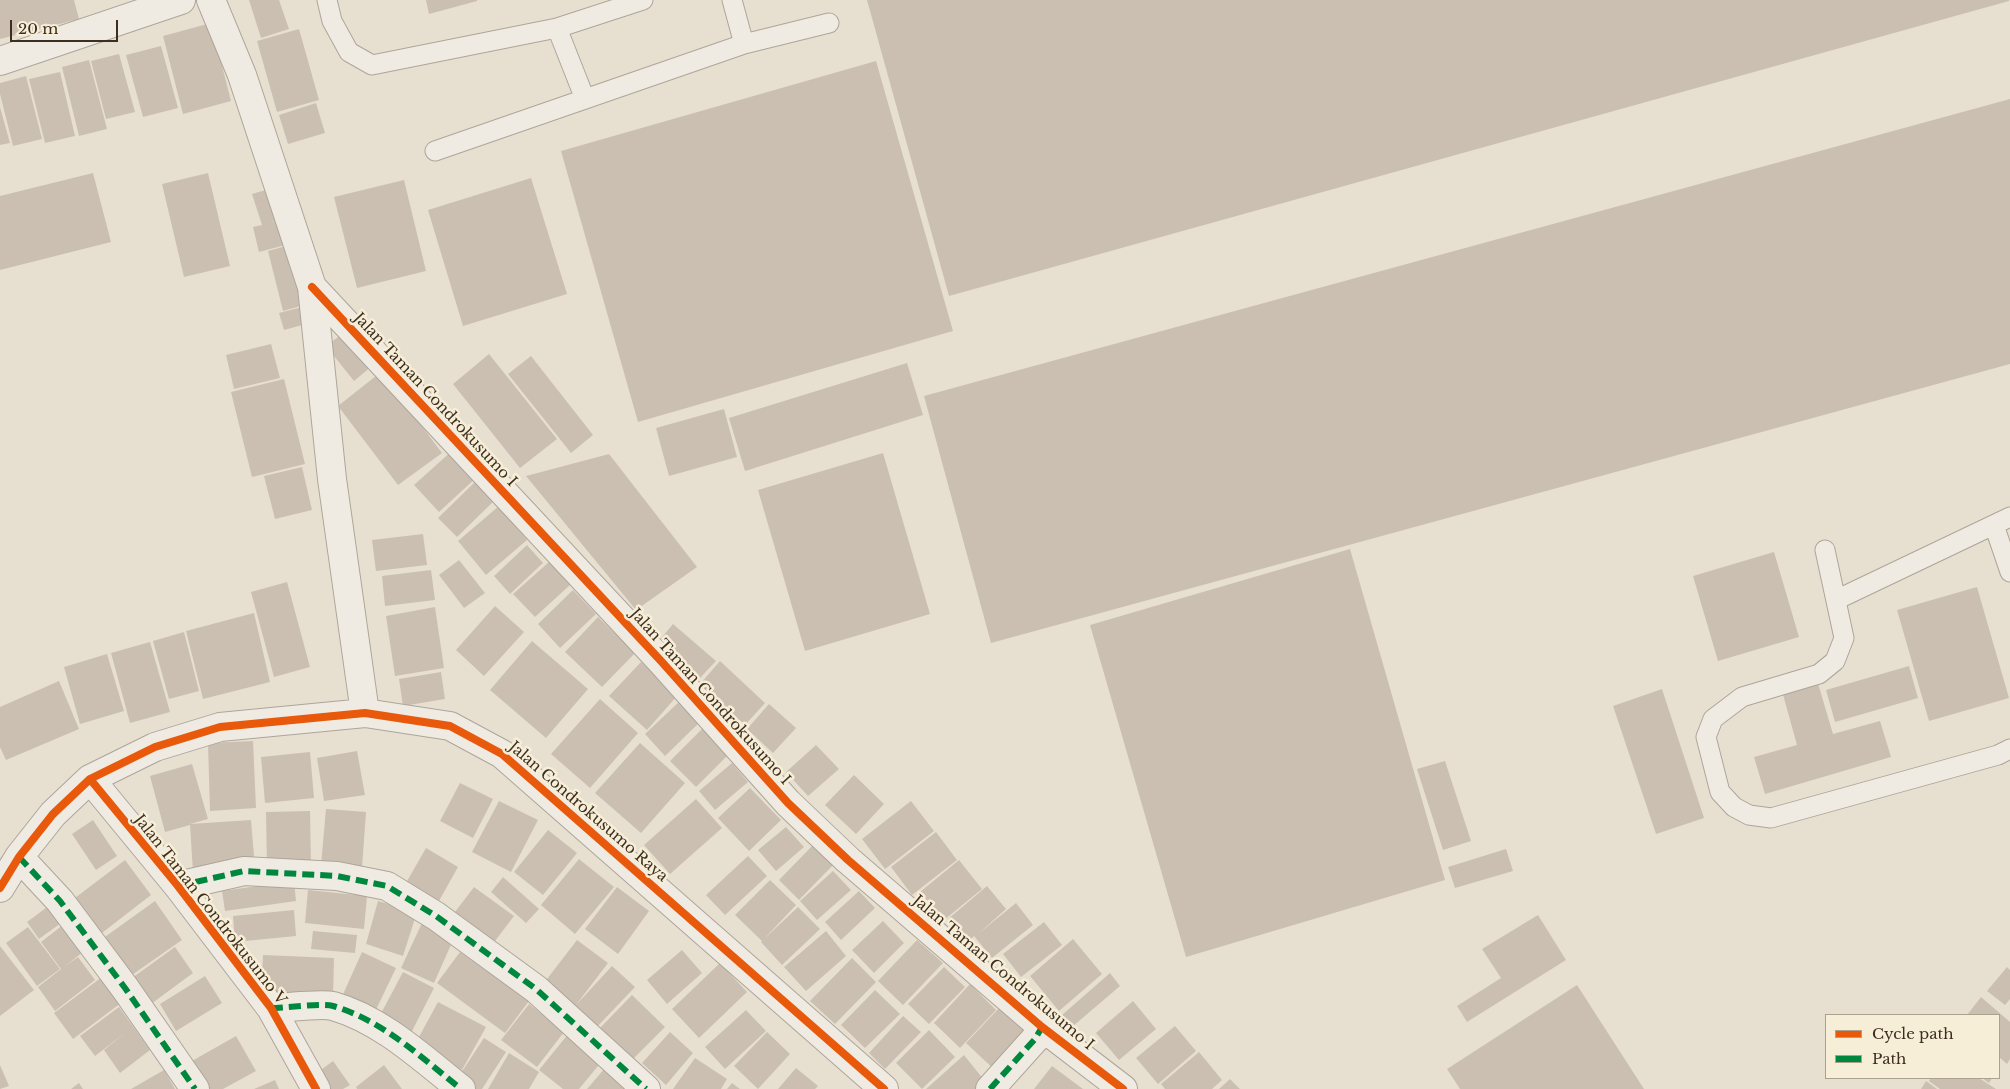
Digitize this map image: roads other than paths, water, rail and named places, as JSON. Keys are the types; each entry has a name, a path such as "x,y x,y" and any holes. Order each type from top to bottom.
{"street":[{"path":"0,61 180,0"},
{"path":"211,0 242,75 312,288 332,479 366,713"},
{"name":"Jalan Taman Condrokusumo I","path":"312,288 661,661 788,803 848,860 1042,1027 1123,1089"},
{"name":"Jalan Condrokusumo Raya","path":"0,888 19,857 53,814 90,779 155,747 220,727 366,713 450,726 502,754 884,1089"},
{"name":"Jalan Taman Condrokusumo V","path":"90,779 178,886 272,1008 316,1089"},
{"path":"19,857 60,901 125,988 195,1089"},
{"path":"178,886 244,871 337,876 387,886 436,916 536,989 646,1089"},
{"path":"272,1008 331,1006 373,1023 419,1055 461,1089"},
{"path":"990,1089 1035,1039 1042,1027"}],"lane":[{"path":"327,0 332,21 349,52 372,65 557,28 643,0"},
{"path":"732,0 744,44"},
{"path":"435,151 744,44 829,23"},
{"path":"557,28 585,100"},
{"path":"1836,600 2002,521 2010,572"},
{"path":"1825,550 1844,638 1835,661 1819,674 1742,697 1713,720 1706,737 1720,792 1734,806 1750,815 1771,818 1988,757 2010,749"}]}
